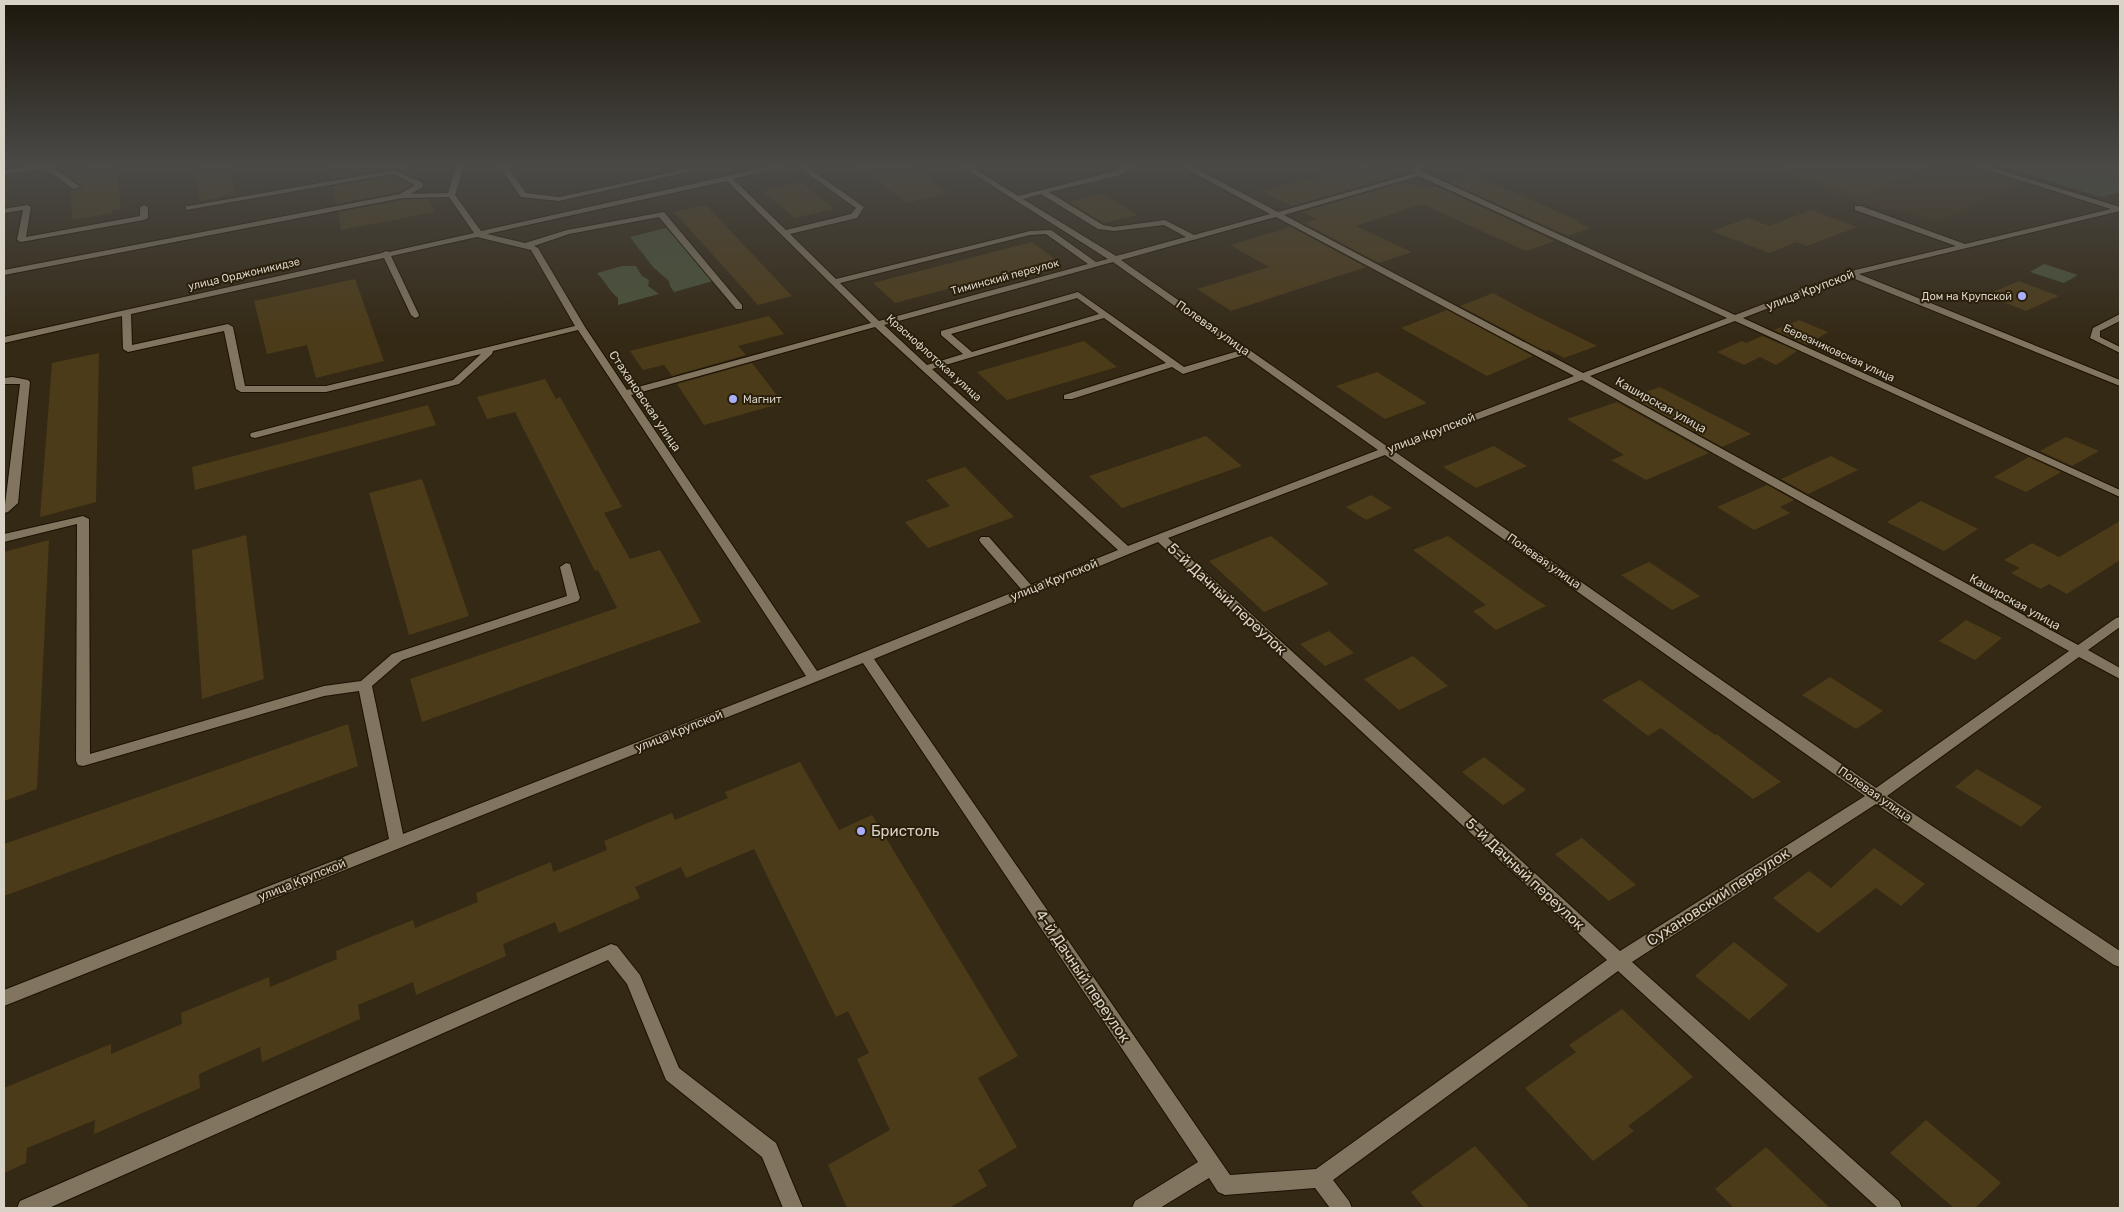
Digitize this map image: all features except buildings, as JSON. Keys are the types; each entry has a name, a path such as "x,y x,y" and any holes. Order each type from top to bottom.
{"street":[{"path":"24,223 21,240 119,223"},
{"path":"4,273 265,223"},
{"path":"471,223 480,235"},
{"name":"улица Орджоникидзе","path":"4,340 386,253 536,223"},
{"path":"525,246 567,232 616,223"},
{"path":"668,223 739,306"},
{"name":"Краснофлотская улица","path":"773,223 876,323 1127,551"},
{"path":"784,233 827,223"},
{"name":"Полевая улица","path":"1056,223 1114,259 1246,351 1876,796 2120,960"},
{"path":"1092,223 1101,228 1114,229 1161,223"},
{"path":"1166,223 1193,238"},
{"name":"Тиминский переулок","path":"625,394 876,323 1250,223"},
{"name":"Каширская улица","path":"1292,223 1582,376 2120,674"},
{"name":"Березниковская улица","path":"1531,223 2120,494"},
{"path":"1899,223 1964,246"},
{"name":"улица Крупской","path":"4,998 814,678 1160,537 1850,274 2063,223"},
{"path":"834,282 1030,233 1048,232 1092,264"},
{"name":"Стахановская улица","path":"480,235 534,248 580,327 814,678"},
{"path":"386,253 415,315"},
{"path":"1850,274 2120,383"},
{"path":"970,356 944,333 1078,295 1183,371 1246,351"},
{"path":"126,312 128,349 228,327 241,389 326,389 580,327"},
{"path":"926,368 1106,315"},
{"path":"2120,317 2096,330 2094,338 2120,350"},
{"path":"254,434 456,382 491,350"},
{"path":"1068,397 1172,364"},
{"path":"4,380 25,382 12,503 4,510"},
{"path":"4,538 83,519 83,761 324,691 365,685 396,657 574,598 566,567"},
{"name":"5-й Дачный переулок","path":"1160,537 1619,961 1892,1208"},
{"path":"985,540 1030,590"},
{"name":"Сухановский переулок","path":"1319,1178 1619,961 1876,796 2120,622"},
{"name":"4-й Дачный переулок","path":"866,657 1225,1185 1319,1178"},
{"path":"365,685 397,842"},
{"path":"27,1208 611,951 634,980 672,1074 769,1150 793,1208"},
{"path":"1142,1208 1211,1165"},
{"path":"1319,1178 1342,1208"}],"green space":[{"path":"666,228 713,281 674,292 669,281 653,267 630,237"},
{"path":"2044,264 2078,275 2064,283 2030,272"},
{"path":"622,266 636,266 642,276 649,280 648,286 659,294 618,305 618,298 597,273"}],"place":[{"name":"Дом на Крупской","path":"2022,296"},
{"name":"Магнит","path":"733,399"},
{"name":"Бристоль","path":"861,831"}]}
